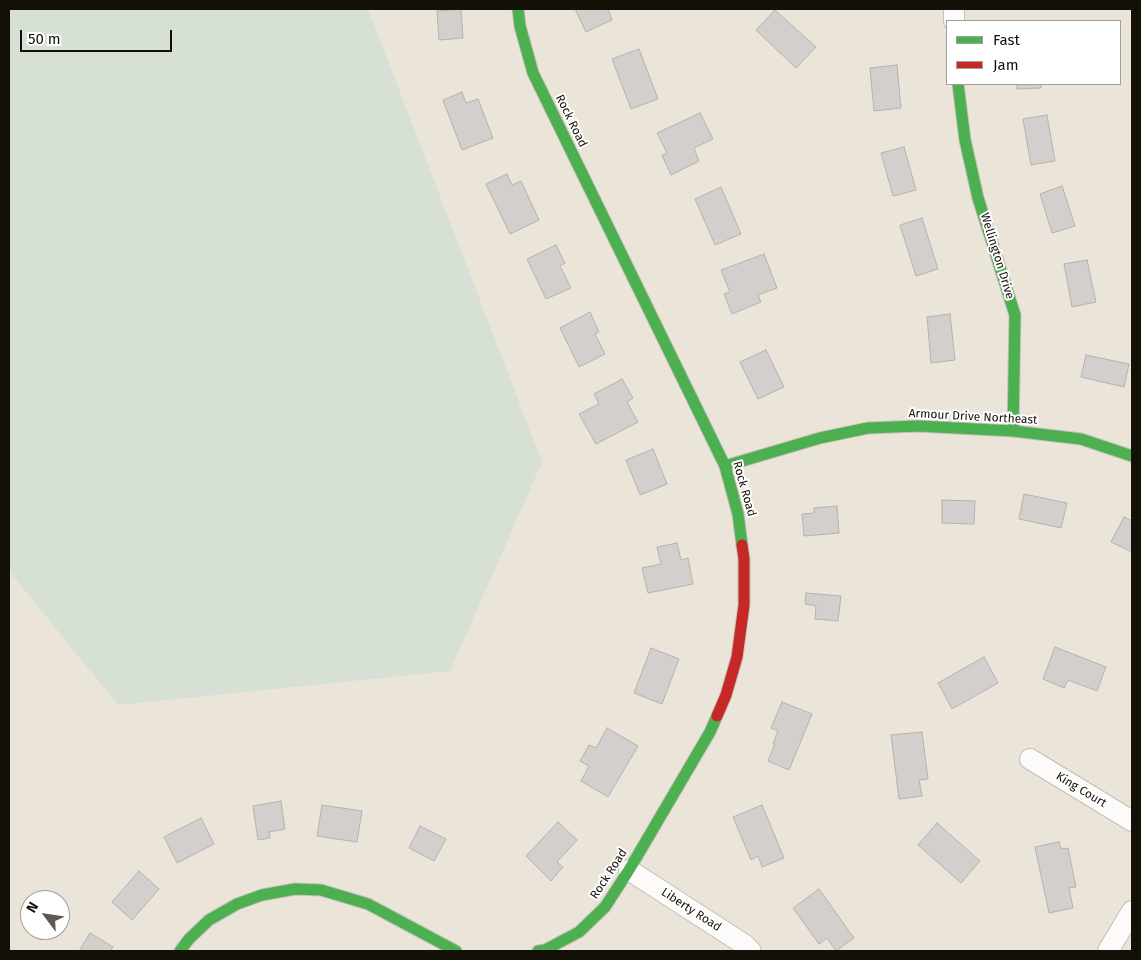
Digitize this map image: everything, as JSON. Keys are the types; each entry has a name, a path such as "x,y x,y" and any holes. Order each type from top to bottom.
{"street":[{"name":"Rock Road","path":"518,9 520,26 533,73 724,466 738,514 744,559 744,606 737,657 726,695 710,732 629,870 605,907 579,932 545,950 538,951"},
{"name":"Wellington Drive","path":"958,85 965,140 978,198 1015,315 1013,431"},
{"name":"Armour Drive Northeast","path":"724,466 820,438 868,428 918,426 1013,431 1081,439 1132,456"},
{"name":"King Court","path":"1030,759 1132,820"},
{"name":"Liberty Road","path":"629,870 745,945 751,951"},
{"path":"180,951 210,920 237,904 262,894 295,890 321,890 368,904 456,951"},
{"path":"1108,951 1132,911"}],"shaded area":[{"path":"9,9 368,9 542,462 450,671 118,705 9,571"}],"building":[{"path":"461,9 463,38 439,40 437,11"},
{"path":"575,9 608,9 612,20 586,32"},
{"path":"775,10 816,47 796,68 756,30"},
{"path":"639,49 658,99 631,109 612,59"},
{"path":"897,65 901,108 874,111 870,68"},
{"path":"1017,85 1041,85 1041,88 1017,89"},
{"path":"462,92 466,103 478,99 493,138 462,150 443,100"},
{"path":"700,113 713,139 694,148 699,161 671,175 662,155 667,153 657,133"},
{"path":"1047,115 1055,161 1031,165 1023,119"},
{"path":"904,147 916,190 893,196 881,153"},
{"path":"507,174 512,185 521,181 539,220 510,234 486,184"},
{"path":"1062,186 1075,226 1052,233 1040,194"},
{"path":"721,187 741,234 715,245 695,199"},
{"path":"922,218 938,269 916,276 900,225"},
{"path":"556,245 565,263 560,266 571,288 546,299 527,259"},
{"path":"764,254 777,288 758,295 761,302 732,314 724,294 730,292 721,270"},
{"path":"1087,260 1096,302 1072,307 1064,264"},
{"path":"590,312 599,332 595,334 605,354 579,367 560,328"},
{"path":"950,314 955,360 931,363 927,317"},
{"path":"766,350 784,387 758,399 740,362"},
{"path":"1086,355 1129,364 1124,387 1081,377"},
{"path":"622,379 633,398 627,402 638,422 596,444 579,414 599,404 594,394"},
{"path":"653,449 667,484 640,495 626,460"},
{"path":"1024,494 1067,503 1061,528 1019,519"},
{"path":"942,500 975,501 974,524 942,523"},
{"path":"837,506 839,533 804,536 802,514 814,513 814,508"},
{"path":"1124,517 1132,521 1132,552 1111,542"},
{"path":"677,543 681,560 688,558 693,584 648,593 642,568 661,564 657,547"},
{"path":"806,593 841,596 838,621 815,619 816,606 805,604"},
{"path":"1055,647 1106,667 1097,691 1068,680 1064,688 1043,679"},
{"path":"651,648 679,659 662,704 634,693"},
{"path":"984,657 998,683 952,709 938,683"},
{"path":"782,702 812,714 789,770 768,761 778,731 771,728"},
{"path":"607,728 638,746 608,797 581,781 589,766 580,761 589,745 596,748"},
{"path":"922,732 928,779 919,780 922,796 899,799 891,735"},
{"path":"281,801 285,829 269,832 270,838 258,840 253,806"},
{"path":"322,805 362,811 357,842 317,836"},
{"path":"762,805 784,858 762,867 758,856 751,860 733,817"},
{"path":"201,818 214,844 177,863 164,837"},
{"path":"558,822 577,840 557,862 563,867 551,881 526,856"},
{"path":"937,823 980,861 961,883 918,845"},
{"path":"420,826 446,839 434,861 409,848"},
{"path":"1059,842 1061,849 1068,848 1076,887 1069,888 1073,908 1049,913 1035,847"},
{"path":"139,871 159,889 132,920 112,902"},
{"path":"819,889 854,938 836,951 827,938 819,944 793,908"},
{"path":"90,933 113,947 110,951 79,951"}],"traffic: fast":[{"path":"518,9 520,26 533,73 725,466 738,514 742,545"},
{"path":"958,85 965,140 978,198 1015,315 1013,431"},
{"path":"725,466 820,438 868,428 918,426 1013,431 1081,439 1132,456"},
{"path":"538,951 545,950 579,932 605,907 629,870 710,732 717,716"},
{"path":"180,951 189,939 209,920 237,904 262,895 295,889 321,890 368,904 456,951"}],"traffic: jam":[{"path":"717,716 726,695 737,657 744,605 744,559 742,545"}]}
